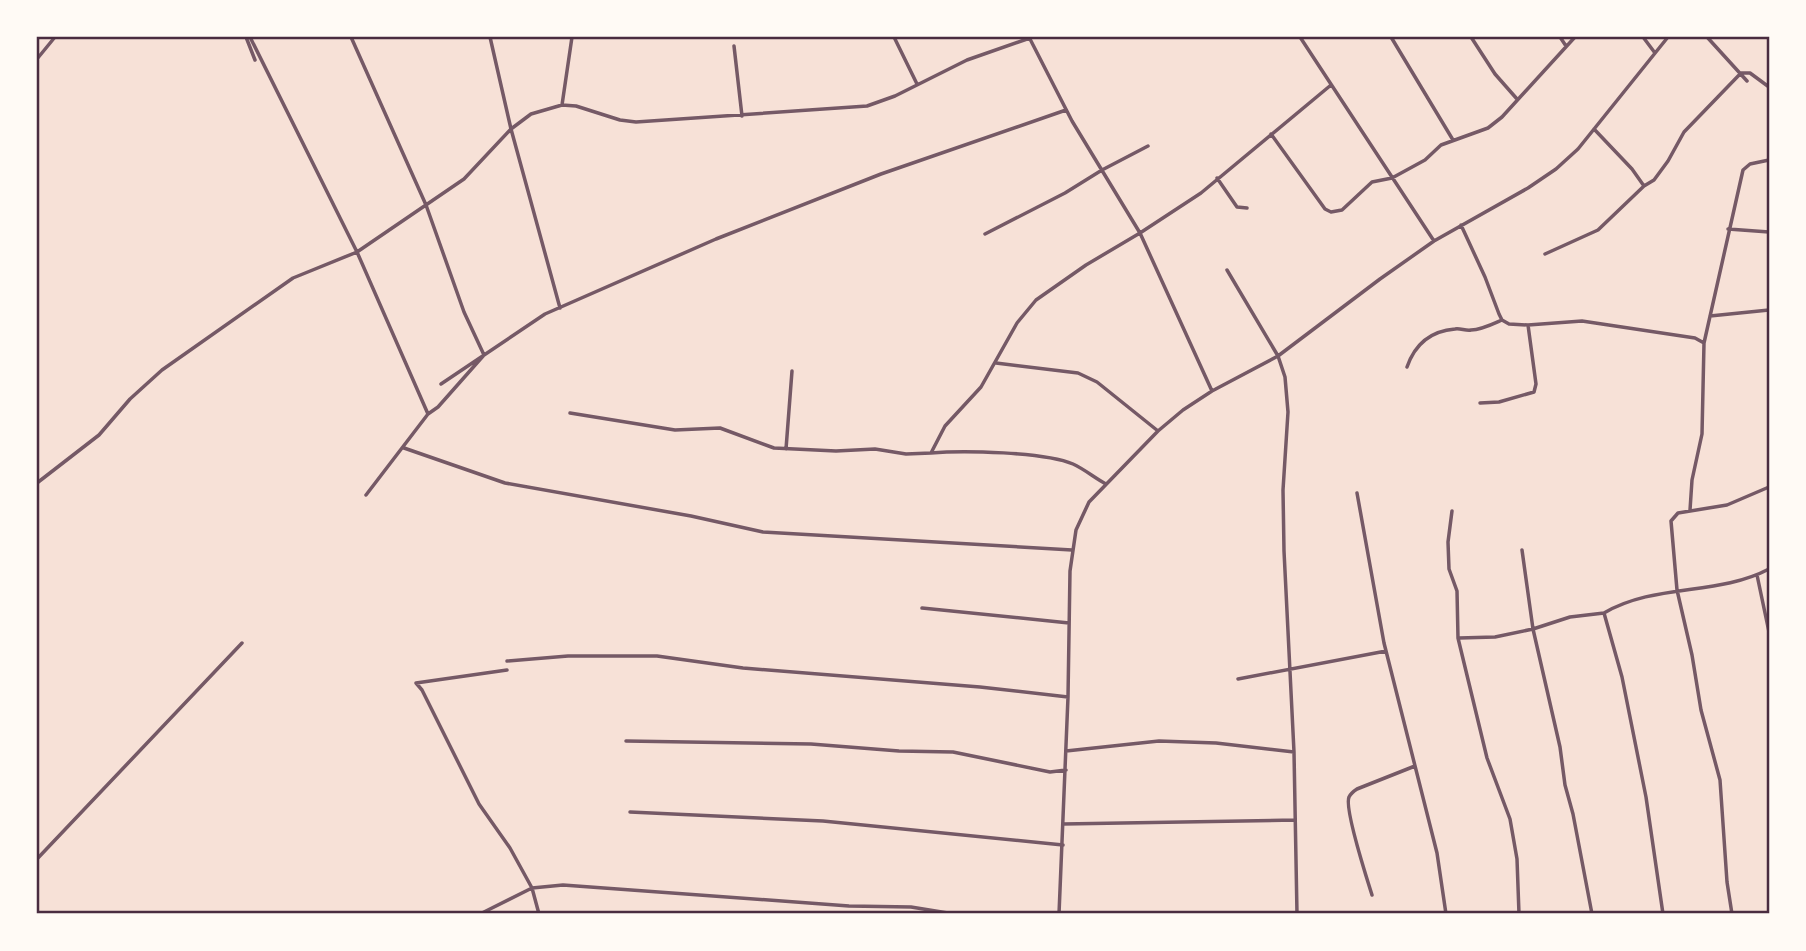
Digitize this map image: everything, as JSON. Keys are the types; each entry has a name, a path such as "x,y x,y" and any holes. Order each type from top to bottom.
{"street":[{"path":"37,60 55,37"},
{"path":"248,37 255,60"},
{"path":"248,37 357,252 428,414"},
{"path":"351,37 426,205 464,312 484,355 438,407 428,414 366,495"},
{"path":"491,37 511,129 560,308"},
{"path":"562,106 572,37"},
{"path":"894,37 917,84"},
{"path":"37,483 99,435 162,370 293,278 357,252 464,179 511,129 531,114 562,106 576,106 620,120 636,122 867,106 895,96 967,60 1030,37 1066,110 1140,233 1212,391"},
{"path":"1300,37 1434,241"},
{"path":"1391,37 1453,140"},
{"path":"1471,37 1495,74 1518,100"},
{"path":"1560,37 1566,46"},
{"path":"1271,134 1325,209 1331,212 1342,210 1372,182 1392,178 1453,140 1488,128 1518,100 1575,37"},
{"path":"1643,37 1655,52"},
{"path":"1059,914 1069,697 1072,550 1076,530 1089,502 1183,410 1212,391 1278,356 1434,241 1528,188 1556,169 1578,149 1668,37"},
{"path":"1707,37 1748,81"},
{"path":"734,46 742,116"},
{"path":"1545,254 1598,230 1654,180 1684,132 1741,73 1750,73 1769,86"},
{"path":"932,453 944,426 981,387 1017,323 1036,300 1200,193 1331,85"},
{"path":"441,384 545,314 716,239 869,179 1066,110"},
{"path":"1594,129 1632,169 1644,187"},
{"path":"985,234 1066,193 1148,146"},
{"path":"1690,511 1692,480 1702,434 1704,343 1728,229 1743,170 1750,164 1769,160"},
{"path":"1217,178 1237,207 1247,208"},
{"path":"1461,225 1502,320"},
{"path":"1728,229 1769,232"},
{"path":"1227,270 1278,356 1284,377 1288,412 1283,490 1294,752 1297,914"},
{"path":"1710,316 1769,310"},
{"path":"1407,367 1416,346 1426,337 1457,328 1470,331 1502,320 1517,326 1583,321 1695,338 1704,343"},
{"path":"1480,403 1499,402 1534,392 1536,384 1528,325"},
{"path":"996,363 1078,373 1097,382 1158,432"},
{"path":"786,449 792,371"},
{"path":"570,413 675,430 720,428 768,447 786,449 836,452 875,449 906,454 994,453 1064,461 1106,484"},
{"path":"404,448 505,483 691,516 763,532 1072,550"},
{"path":"1732,914 1727,882 1720,780 1700,710 1692,655 1677,590 1671,521 1674,515 1735,502 1769,487"},
{"path":"1357,494 1386,651 1437,853 1446,914"},
{"path":"1452,511 1448,542 1449,569 1457,591 1458,638 1487,758 1510,819 1516,844 1519,914"},
{"path":"1522,550 1533,629 1560,747 1564,785 1573,814 1592,914"},
{"path":"1458,638 1495,637 1533,629 1570,617 1604,613 1644,597 1757,575 1769,569"},
{"path":"1757,575 1769,632"},
{"path":"922,608 1070,623"},
{"path":"1604,613 1622,677 1646,797 1663,914"},
{"path":"37,859 242,643"},
{"path":"1238,679 1386,651"},
{"path":"507,661 568,656 657,656 743,668 1069,697"},
{"path":"507,670 416,683 479,804 510,848 532,888 539,914"},
{"path":"626,741 811,744 953,752 1050,772 1066,770"},
{"path":"1066,751 1159,741 1216,743 1294,752"},
{"path":"1372,895 1352,824 1348,800 1350,794 1415,766"},
{"path":"630,811 823,821 1063,845"},
{"path":"1063,824 1295,820"},
{"path":"480,914 532,888 563,885 849,906 911,907 954,914"}]}
